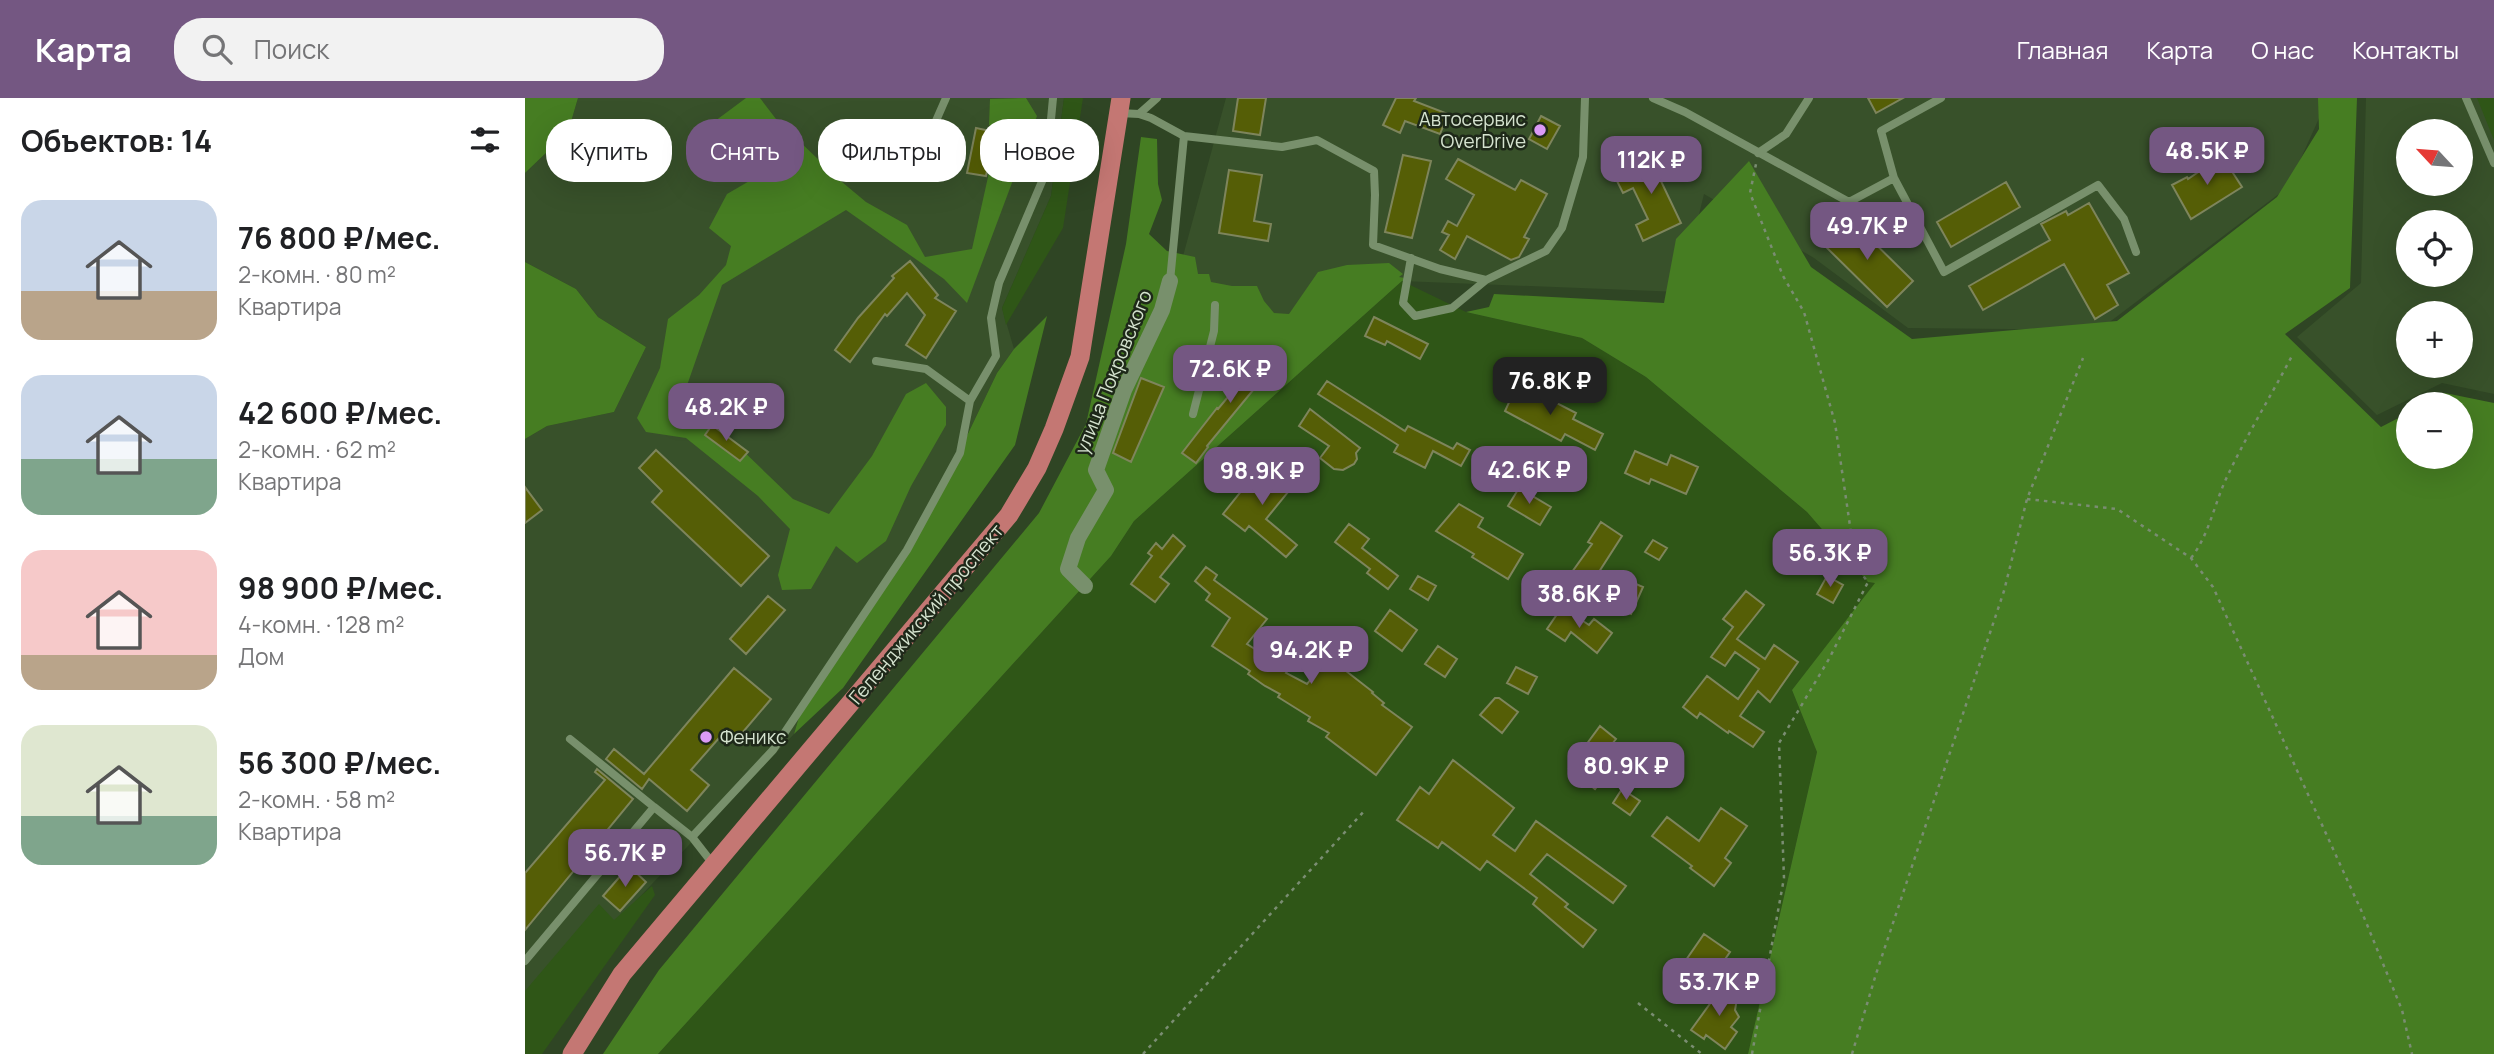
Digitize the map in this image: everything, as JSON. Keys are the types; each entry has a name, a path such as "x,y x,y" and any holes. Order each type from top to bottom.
{"main road":[{"name":"Геленджикский проспект","path":"572,1054 622,974 1009,515 1037,467 1080,357 1121,103"}],"street":[{"name":"улица Покровского","path":"1085,586 1068,569 1078,538 1106,490 1096,470 1124,390 1162,310 1170,281"}],"lane":[{"path":"937,119 946,98"},
{"path":"692,837 773,750 907,551 960,453 970,401 996,356 991,318 999,283 1046,172 1053,98"},
{"path":"1139,114 1157,98"},
{"path":"1411,258 1403,303 1415,316 1452,308 1486,280 1546,251 1562,228 1583,157 1585,98"},
{"path":"1653,98 1685,112 1849,202 1894,178"},
{"path":"1758,153 1786,134 1808,98"},
{"path":"1941,98 1881,131 1894,178 1944,272 2098,185 2124,219 2136,252"},
{"path":"2466,98 2494,163"},
{"path":"1121,103 1184,136 1282,147 1317,140 1374,171 1373,245 1440,268 1486,280"},
{"path":"1170,281 1184,136"},
{"path":"1193,414 1214,331 1216,305"},
{"path":"876,361 926,369 970,401"},
{"path":"570,739 692,837 713,864"},
{"path":"525,961 654,807"}],"path":[{"path":"1752,1054 1784,878 1779,743 1829,659 1868,582 1856,566 1835,423 1804,312 1783,276 1750,193 1758,153"},
{"path":"2191,558 2201,545 2242,446 2293,354"},
{"path":"1852,1054 1876,974 2004,591 2027,499 2083,358"},
{"path":"2027,499 2117,509 2191,558 2213,587 2356,897 2402,1010 2412,1054"},
{"path":"1143,1054 1366,809"},
{"path":"1638,1003 1702,1054"}],"shaded area":[{"path":"578,98 1064,98 1061,119 980,119 980,182 1053,182 1051,196 1002,308 1014,349 997,373 952,467 887,581 803,703 794,734 525,1018 525,439 547,426 614,412 646,347 598,317 576,289 525,262 525,173 546,153 546,182 672,182 672,119 572,119"},
{"path":"1064,98 1083,98 1080,119 1061,119"},
{"path":"1226,98 2323,98 2325,105 2288,187 2099,330 1908,328 1814,258 1704,194 1680,292 1402,281 1290,360 1170,304"},
{"path":"2366,98 2494,98 2494,394 2442,383 2424,392 2396,392 2396,406 2377,415 2297,337 2361,283"},
{"path":"2477,98 2494,98 2494,140"},
{"path":"1053,182 1070,182 1063,228 1006,325 1002,308 1051,196"},
{"path":"1402,281 1466,312 1582,338 1646,377 1807,512 1868,582 1876,583 1792,690 1817,752 1748,1054 658,1054 1111,556 1134,521"},
{"path":"652,886 655,895 542,1054 525,1054 525,991 599,904 614,920"}],"green space":[{"path":"525,98 578,98 572,119 546,119 546,153 525,173"},
{"path":"746,98 760,98 776,119 718,119"},
{"path":"1026,98 1037,116 1036,119 989,119 990,99"},
{"path":"2318,98 2357,98 2350,288 2285,334 2381,427 2396,419 2396,469 2473,469 2473,399 2494,403 2494,1054 1748,1054 1817,752 1792,690 1875,583 1868,582 1807,512 1646,377 1582,338 1466,312 1489,307 1494,294 1664,303 1676,239 1749,161 1811,267 1912,339 2117,321 2277,197 2319,129"},
{"path":"1141,137 1157,139 1158,184 1162,200 1149,234 1167,251 1195,257 1198,274 1209,274 1211,282 1232,286 1257,286 1274,313 1289,314 1318,272 1347,265 1389,263 1403,274 1399,277 1411,279 1402,281 1134,521 1111,556 658,1054 603,1054 659,970 1039,513 1086,424 1126,244"},
{"path":"804,146 818,159 818,182 842,182 866,202 907,225 925,257 972,249 987,182 1012,182 967,303 944,279 846,210 722,285 684,394 793,499 829,514 872,456 906,394 926,383 946,407 946,425 911,486 886,541 857,563 836,546 811,589 782,590 778,575 790,529 758,496 686,438 646,432 637,418 660,368 668,319 699,295 726,265 731,246 709,228 727,194 748,182 804,182"},
{"path":"525,262 576,289 598,317 646,347 614,412 547,426 525,439"},
{"path":"1047,316 1015,445 843,688 794,734 803,703 887,581 952,467 997,373 1014,349"}],"building":[{"path":"1238,98 1266,98 1260,135 1233,131"},
{"path":"1396,98 1416,98 1414,101 1448,114 1440,134 1405,121 1400,133 1383,125"},
{"path":"1868,98 1903,98 1876,113"},
{"path":"1541,116 1560,126 1547,149 1529,139"},
{"path":"976,128 980,129 980,175 967,173"},
{"path":"1663,154 1671,172 1659,177 1681,223 1643,241 1636,225 1648,219 1633,188 1623,193 1615,177"},
{"path":"1403,155 1431,161 1412,238 1385,232"},
{"path":"2222,156 2242,187 2191,219 2172,185 2187,177 2188,179"},
{"path":"1458,159 1515,190 1521,180 1547,194 1524,237 1529,239 1519,257 1511,260 1467,236 1455,259 1440,250 1449,235 1442,232 1448,221 1457,226 1474,195 1446,179"},
{"path":"1229,170 1262,175 1254,221 1271,224 1268,241 1219,233"},
{"path":"2006,182 2020,207 1951,247 1937,222"},
{"path":"2089,203 2129,273 2107,285 2118,305 2095,319 2064,264 1983,310 1969,286 2050,240 2041,224 2066,211 2068,215"},
{"path":"1847,216 1913,281 1887,307 1821,242"},
{"path":"910,261 938,295 935,298 956,311 926,358 906,345 925,315 907,293 887,316 885,314 850,362 835,350 858,318 894,278 892,276"},
{"path":"1374,317 1428,344 1420,359 1387,341 1385,345 1365,336"},
{"path":"1261,348 1277,361 1196,463 1182,453 1252,368 1248,364"},
{"path":"1141,378 1164,387 1131,462 1113,453"},
{"path":"1327,381 1405,431 1408,426 1453,449 1457,443 1470,450 1461,466 1433,451 1425,468 1394,452 1398,445 1318,394"},
{"path":"1518,383 1576,413 1573,419 1603,434 1595,450 1565,434 1561,441 1505,411"},
{"path":"1310,409 1360,448 1354,464 1343,470 1334,469 1320,458 1329,446 1299,426"},
{"path":"712,425 748,452 740,461 705,435"},
{"path":"656,450 769,556 741,586 652,502 662,491 639,468"},
{"path":"1635,451 1667,465 1671,455 1698,467 1686,494 1651,479 1649,484 1625,473"},
{"path":"1495,460 1504,468 1493,481 1484,473"},
{"path":"1259,462 1293,486 1266,519 1297,545 1286,557 1249,526 1245,531 1223,514 1246,485 1242,483"},
{"path":"525,487 542,510 525,523"},
{"path":"1519,488 1551,507 1540,525 1508,506"},
{"path":"1459,504 1483,518 1478,527 1523,554 1508,579 1436,531"},
{"path":"1601,522 1622,536 1586,592 1567,579 1592,544 1588,542"},
{"path":"1349,524 1369,539 1362,548 1398,576 1388,589 1367,573 1370,569 1335,542"},
{"path":"1173,535 1185,546 1160,577 1169,584 1155,602 1131,584 1152,556 1148,553 1156,543 1162,549"},
{"path":"1789,539 1807,552 1794,568 1777,555"},
{"path":"1653,540 1667,548 1659,560 1645,552"},
{"path":"1206,567 1217,575 1214,580 1267,619 1247,644 1288,670 1286,673 1307,684 1328,657 1373,692 1384,703 1382,705 1412,727 1376,775 1326,737 1329,733 1308,721 1310,717 1278,697 1280,694 1248,674 1250,671 1212,646 1230,618 1206,600 1210,594 1195,581"},
{"path":"1615,575 1643,587 1631,614 1604,603"},
{"path":"1418,576 1436,586 1428,600 1410,589"},
{"path":"1827,576 1843,585 1833,603 1817,594"},
{"path":"1746,591 1764,605 1737,639 1765,659 1774,645 1798,662 1770,702 1758,691 1740,716 1764,732 1753,747 1700,713 1697,718 1683,707 1707,676 1738,699 1759,669 1735,652 1725,666 1711,657 1733,627 1723,619"},
{"path":"768,596 785,610 746,654 730,639"},
{"path":"1562,607 1589,625 1594,619 1612,633 1597,653 1571,632 1565,641 1547,629"},
{"path":"1390,610 1417,630 1402,651 1375,631"},
{"path":"1438,646 1457,659 1445,677 1425,664"},
{"path":"1516,667 1537,677 1528,694 1507,683"},
{"path":"734,668 771,699 737,739 726,730 691,770 709,785 687,811 649,779 642,789 606,759 614,749 644,774"},
{"path":"1495,698 1518,712 1502,733 1480,715"},
{"path":"1600,726 1616,739 1597,763 1608,773 1595,789 1569,768"},
{"path":"1453,760 1514,808 1493,835 1515,851 1536,821 1626,886 1613,903 1547,854 1530,874 1568,904 1565,907 1596,930 1583,947 1533,904 1537,898 1487,861 1480,870 1442,842 1438,848 1397,820 1420,787 1429,794"},
{"path":"597,769 633,799 525,930 525,873 605,780 595,772"},
{"path":"1622,789 1640,801 1630,815 1613,803"},
{"path":"1721,808 1747,826 1725,858 1731,863 1714,886 1652,836 1667,817 1699,841"},
{"path":"629,866 646,882 620,911 603,896"},
{"path":"1704,934 1730,952 1712,978 1686,960"},
{"path":"1725,983 1738,993 1735,1010 1739,1017 1731,1027 1737,1032 1725,1049 1706,1035 1704,1039 1691,1030"}],"place":[{"name":"Автосервис OverDrive","path":"1540,130"},
{"name":"Феникс","path":"706,737"}]}
